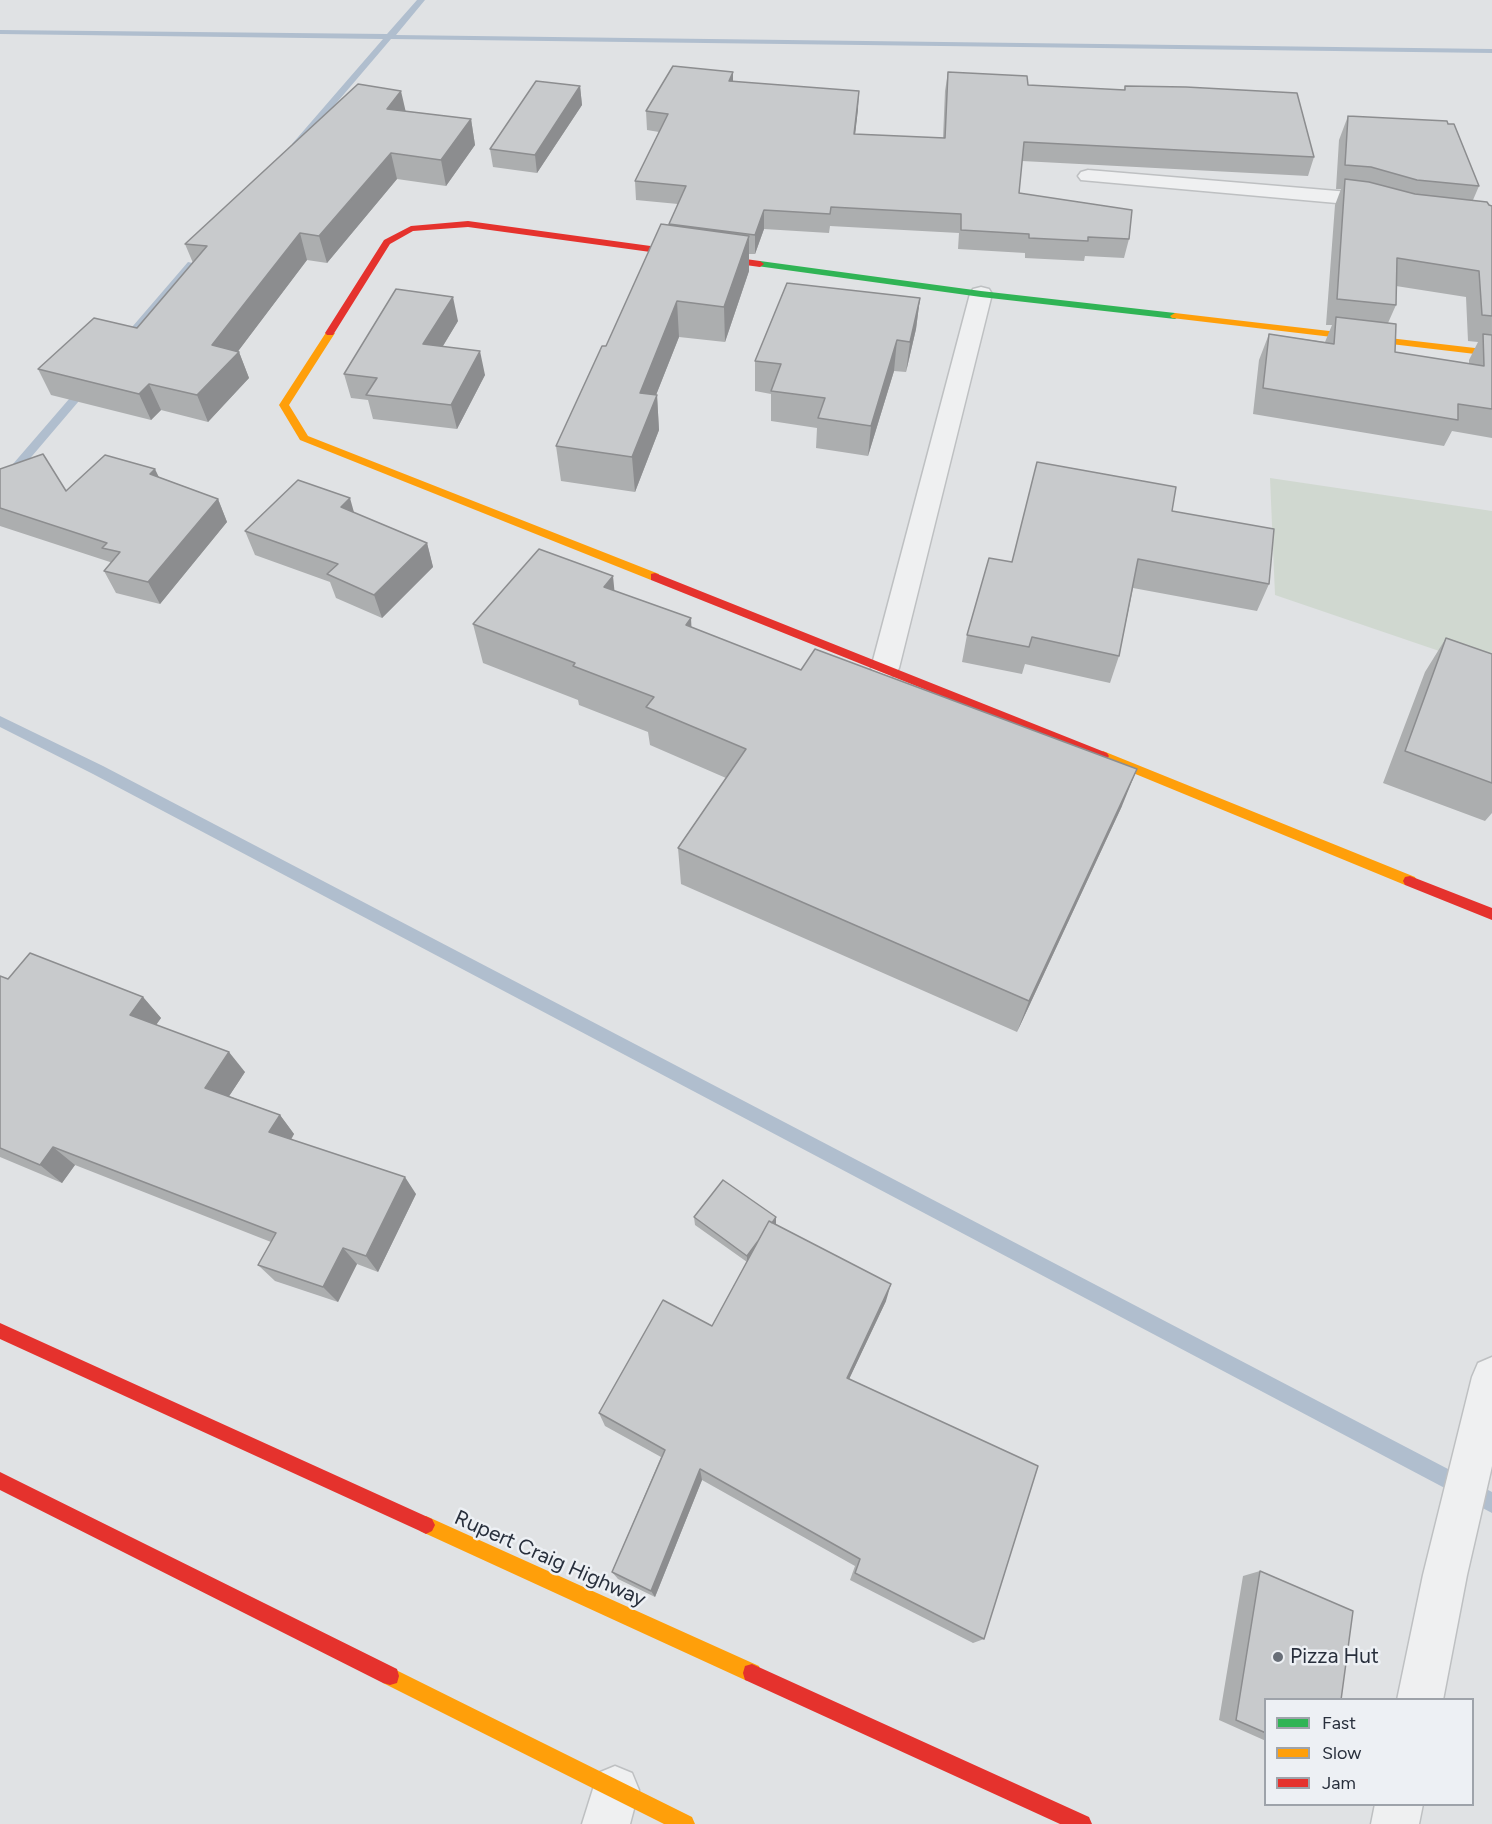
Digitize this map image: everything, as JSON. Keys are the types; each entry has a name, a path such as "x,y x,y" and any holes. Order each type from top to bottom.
{"street":[{"path":"1088,176 1361,200 1404,212"},
{"path":"1492,353 981,294 468,224 411,229 387,242 284,405 304,438 885,668 1492,915"},
{"path":"885,668 981,294"},
{"name":"Rupert Craig Highway","path":"0,1331 1082,1824"},
{"path":"1420,1698 1445,1575 1490,1388"},
{"path":"0,1481 610,1807 685,1824"},
{"path":"1395,1824 1399,1806"}],"shaded area":[{"path":"1270,478 1492,511 1492,669 1275,595"}],"building":[{"path":"673,66 733,72 729,81 859,91 854,134 945,138 948,72 1027,76 1028,85 1125,90 1125,86 1186,87 1297,93 1314,157 1024,142 1019,193 1132,210 1129,239 1088,237 1088,241 1029,238 1029,234 961,230 961,214 831,207 830,214 764,210 755,235 669,224 686,186 635,181 668,114 646,111"},
{"path":"536,81 580,86 535,155 490,149"},
{"path":"358,84 401,91 387,109 471,119 441,160 391,153 319,236 300,233 212,345 239,352 197,395 149,384 139,394 38,369 94,318 137,328 207,246 185,244"},
{"path":"1348,116 1447,121 1448,124 1454,124 1479,186 1417,180 1371,167 1345,165"},
{"path":"1345,179 1369,182 1415,194 1487,202 1492,206 1492,316 1482,315 1479,271 1397,258 1396,305 1337,299"},
{"path":"661,224 749,236 724,307 677,301 640,393 657,395 632,457 556,446 602,346 606,346"},
{"path":"787,283 920,298 910,342 897,340 871,426 818,418 825,398 771,391 781,364 755,361"},
{"path":"396,289 453,297 423,344 480,351 451,405 366,395 377,378 344,374"},
{"path":"1336,317 1396,324 1395,352 1484,366 1483,334 1492,335 1492,409 1458,404 1458,420 1263,388 1269,334 1334,344"},
{"path":"43,454 66,491 105,455 155,469 150,474 218,499 148,582 104,571 120,552 102,548 107,543 0,508 0,469"},
{"path":"1037,462 1176,487 1172,511 1274,529 1269,584 1138,559 1119,656 1032,637 1029,647 967,635 989,558 1012,562"},
{"path":"298,480 350,498 341,507 427,543 374,595 327,574 338,564 245,531"},
{"path":"539,549 613,576 604,587 691,618 686,625 801,670 815,649 1137,769 1029,1001 678,848 746,749 646,707 654,697 573,666 575,663 473,624"},
{"path":"1446,638 1492,654 1492,783 1405,751"},
{"path":"30,953 143,997 130,1015 229,1052 205,1088 280,1115 269,1132 405,1177 366,1256 343,1248 323,1287 258,1265 276,1233 53,1147 40,1165 0,1148 0,976 8,979"},
{"path":"723,1180 776,1217 772,1223 769,1221 747,1256 694,1217"},
{"path":"769,1221 891,1284 847,1378 1038,1466 984,1639 855,1573 860,1559 700,1469 651,1591 612,1572 665,1450 599,1413 663,1300 712,1326"},
{"name":"Pizza Hut","path":"1260,1571 1353,1611 1341,1698 1264,1698 1264,1732 1236,1720"}],"waterway":[{"path":"389,37 421,0"},
{"path":"0,32 389,37"},
{"path":"295,146 389,37"},
{"path":"389,37 1492,51"},
{"path":"124,343 192,264"},
{"path":"0,486 86,386"},
{"path":"0,721 98,770 1492,1503"}],"traffic: fast":[{"path":"760,264 981,294 1175,316"}],"traffic: slow":[{"path":"1175,316 1492,353"},
{"path":"330,333 284,405 304,438 655,577"},
{"path":"1103,756 1410,881"},
{"path":"426,1525 752,1673"},
{"path":"390,1676 685,1824"}],"traffic: jam":[{"path":"330,333 387,242 411,229 468,224 760,264"},
{"path":"655,577 1103,756"},
{"path":"1410,881 1492,914"},
{"path":"0,1331 426,1525"},
{"path":"0,1481 390,1676"},
{"path":"752,1673 1082,1824"}],"place":[{"name":"Pizza Hut","path":"1278,1657"}]}
